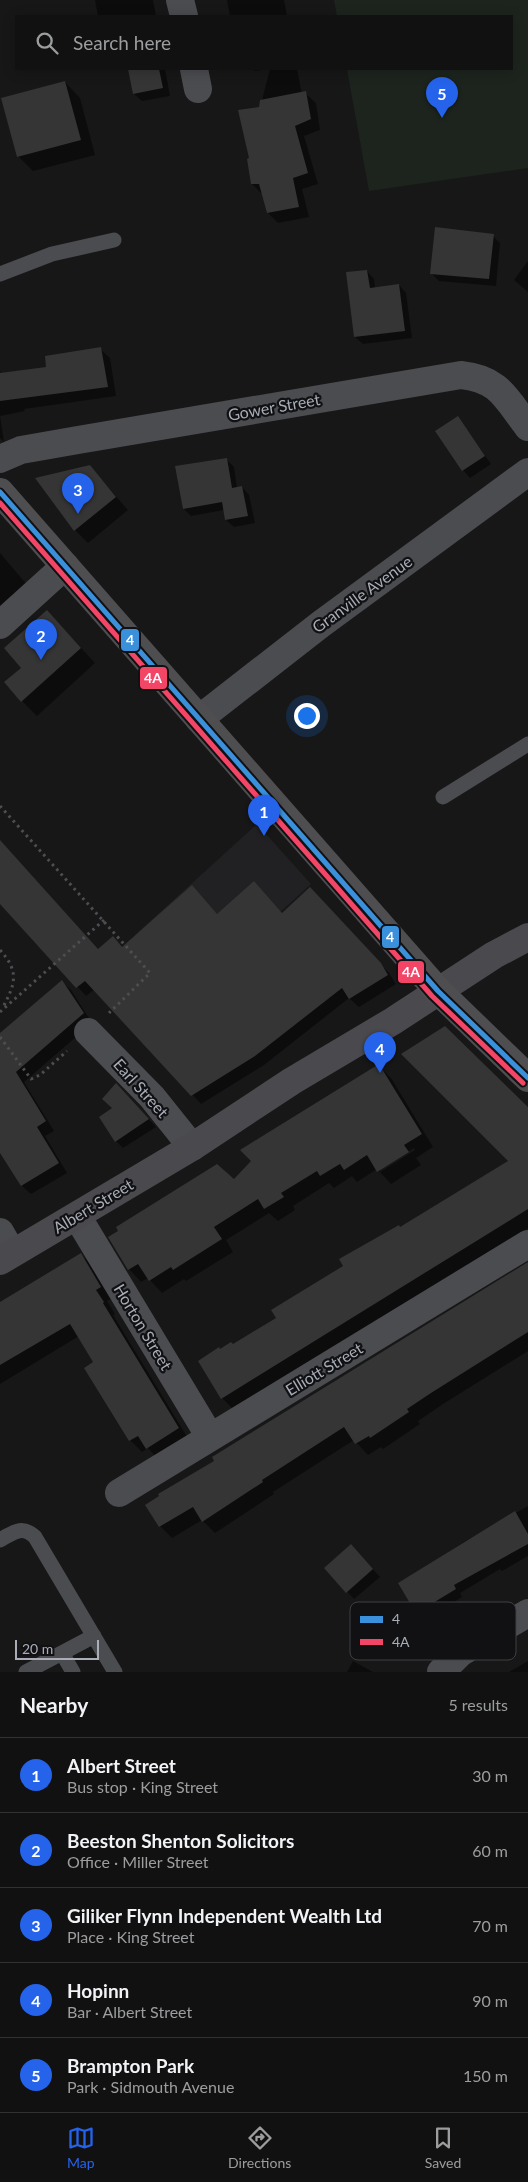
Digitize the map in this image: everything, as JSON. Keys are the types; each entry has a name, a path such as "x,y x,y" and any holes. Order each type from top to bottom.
{"highway":[{"path":"0,492 438,991 519,1070"}],"street":[{"path":"180,0 184,15"},
{"name":"Gower Street","path":"0,459 20,450 461,375 480,377 496,386 528,427"},
{"name":"Granville Avenue","path":"199,719 321,624 528,472"},
{"path":"0,625 65,566"},
{"name":"Albert Street","path":"4,1249 77,1216 192,1147 292,1081 393,1021 494,955 528,936"},
{"name":"Earl Street","path":"88,1032 152,1097 192,1147"},
{"name":"Horton Street","path":"77,1216 210,1437"},
{"name":"Elliott Street","path":"119,1493 414,1316 528,1244"},
{"path":"516,1620 528,1613"},
{"path":"441,1672 453,1660"}],"lane":[{"path":"0,274 52,254 114,240"},
{"path":"443,798 528,744"},
{"path":"0,1540 21,1530 26,1530 35,1537 115,1672"},
{"path":"26,1672 94,1636"},
{"path":"62,1653 73,1672"}],"path":[{"path":"0,806 150,973 88,1032 40,1075 32,1079 0,1037"},
{"path":"1,1012 104,920"},
{"path":"0,950 10,961 15,976 11,992 1,1012"}],"shaded area":[{"path":"334,0 528,0 528,168 369,191 347,70 513,70 513,15 337,15"},
{"path":"257,824 311,884 189,995 135,935"}],"building":[{"path":"128,70 159,70 163,88 133,94"},
{"path":"65,81 81,140 17,157 1,98"},
{"path":"306,91 311,119 295,126 308,173 293,178 299,207 267,213 259,184 251,184 247,159 249,158 238,110 259,107 260,100"},
{"path":"435,227 494,234 489,279 430,274"},
{"path":"367,270 370,288 399,284 405,331 354,337 346,272"},
{"path":"101,347 108,387 0,401 0,373 46,367 45,356"},
{"path":"458,416 485,456 462,471 435,431"},
{"path":"227,458 232,488 242,486 248,516 225,520 222,502 183,509 175,466"},
{"path":"90,465 116,497 74,531 35,478"},
{"path":"47,610 81,648 21,702 4,682 21,668 4,648"},
{"path":"0,840 98,949 113,936 122,947 192,885 217,914 254,881 282,913 310,887 381,963 388,975 349,999 342,988 255,1056 191,1096 85,981 76,988 0,904"},
{"path":"62,980 84,1013 16,1072 46,1121 37,1127 59,1163 21,1186 0,1153 0,1033"},
{"path":"445,1026 528,1107 528,1209 221,1399 198,1361 219,1347 220,1349 231,1342 233,1344 276,1318 271,1310 343,1266 339,1259 399,1225 400,1227 508,1161 401,1054"},
{"path":"379,1064 422,1134 404,1145 409,1152 377,1172 367,1155 344,1170 340,1164 320,1176 317,1171 281,1193 284,1197 264,1209 258,1199 214,1227 222,1239 173,1270 171,1267 149,1281 138,1264 128,1270 108,1237 118,1231 116,1227 217,1164 234,1179 251,1161 240,1150"},
{"path":"116,1083 149,1119 115,1142 99,1117 112,1108 102,1099"},
{"path":"81,1253 101,1287 96,1290 103,1303 179,1428 146,1449 138,1436 129,1441 84,1368 93,1362 70,1324 0,1365 0,1302"},
{"path":"528,1262 528,1332 407,1409 409,1412 370,1438 369,1436 355,1444 344,1427 262,1480 263,1482 202,1522 193,1507 159,1527 145,1505 159,1496 158,1494 214,1461 212,1457"},
{"path":"515,1511 528,1534 528,1544 454,1585 456,1589 435,1602 409,1602 398,1583"},
{"path":"351,1544 373,1569 346,1593 324,1568"}],"transit line":[{"name":"4","path":"0,492 438,991 528,1078"},
{"name":"4A","path":"0,503 432,996 523,1083"}],"place":[{"name":"Brampton Park","path":"442,118"},
{"name":"Giliker Flynn Independent Wealth Ltd","path":"78,514"},
{"name":"Beeston Shenton Solicitors","path":"41,660"},
{"name":"Albert Street","path":"264,836"},
{"name":"Hopinn","path":"380,1073"}]}
